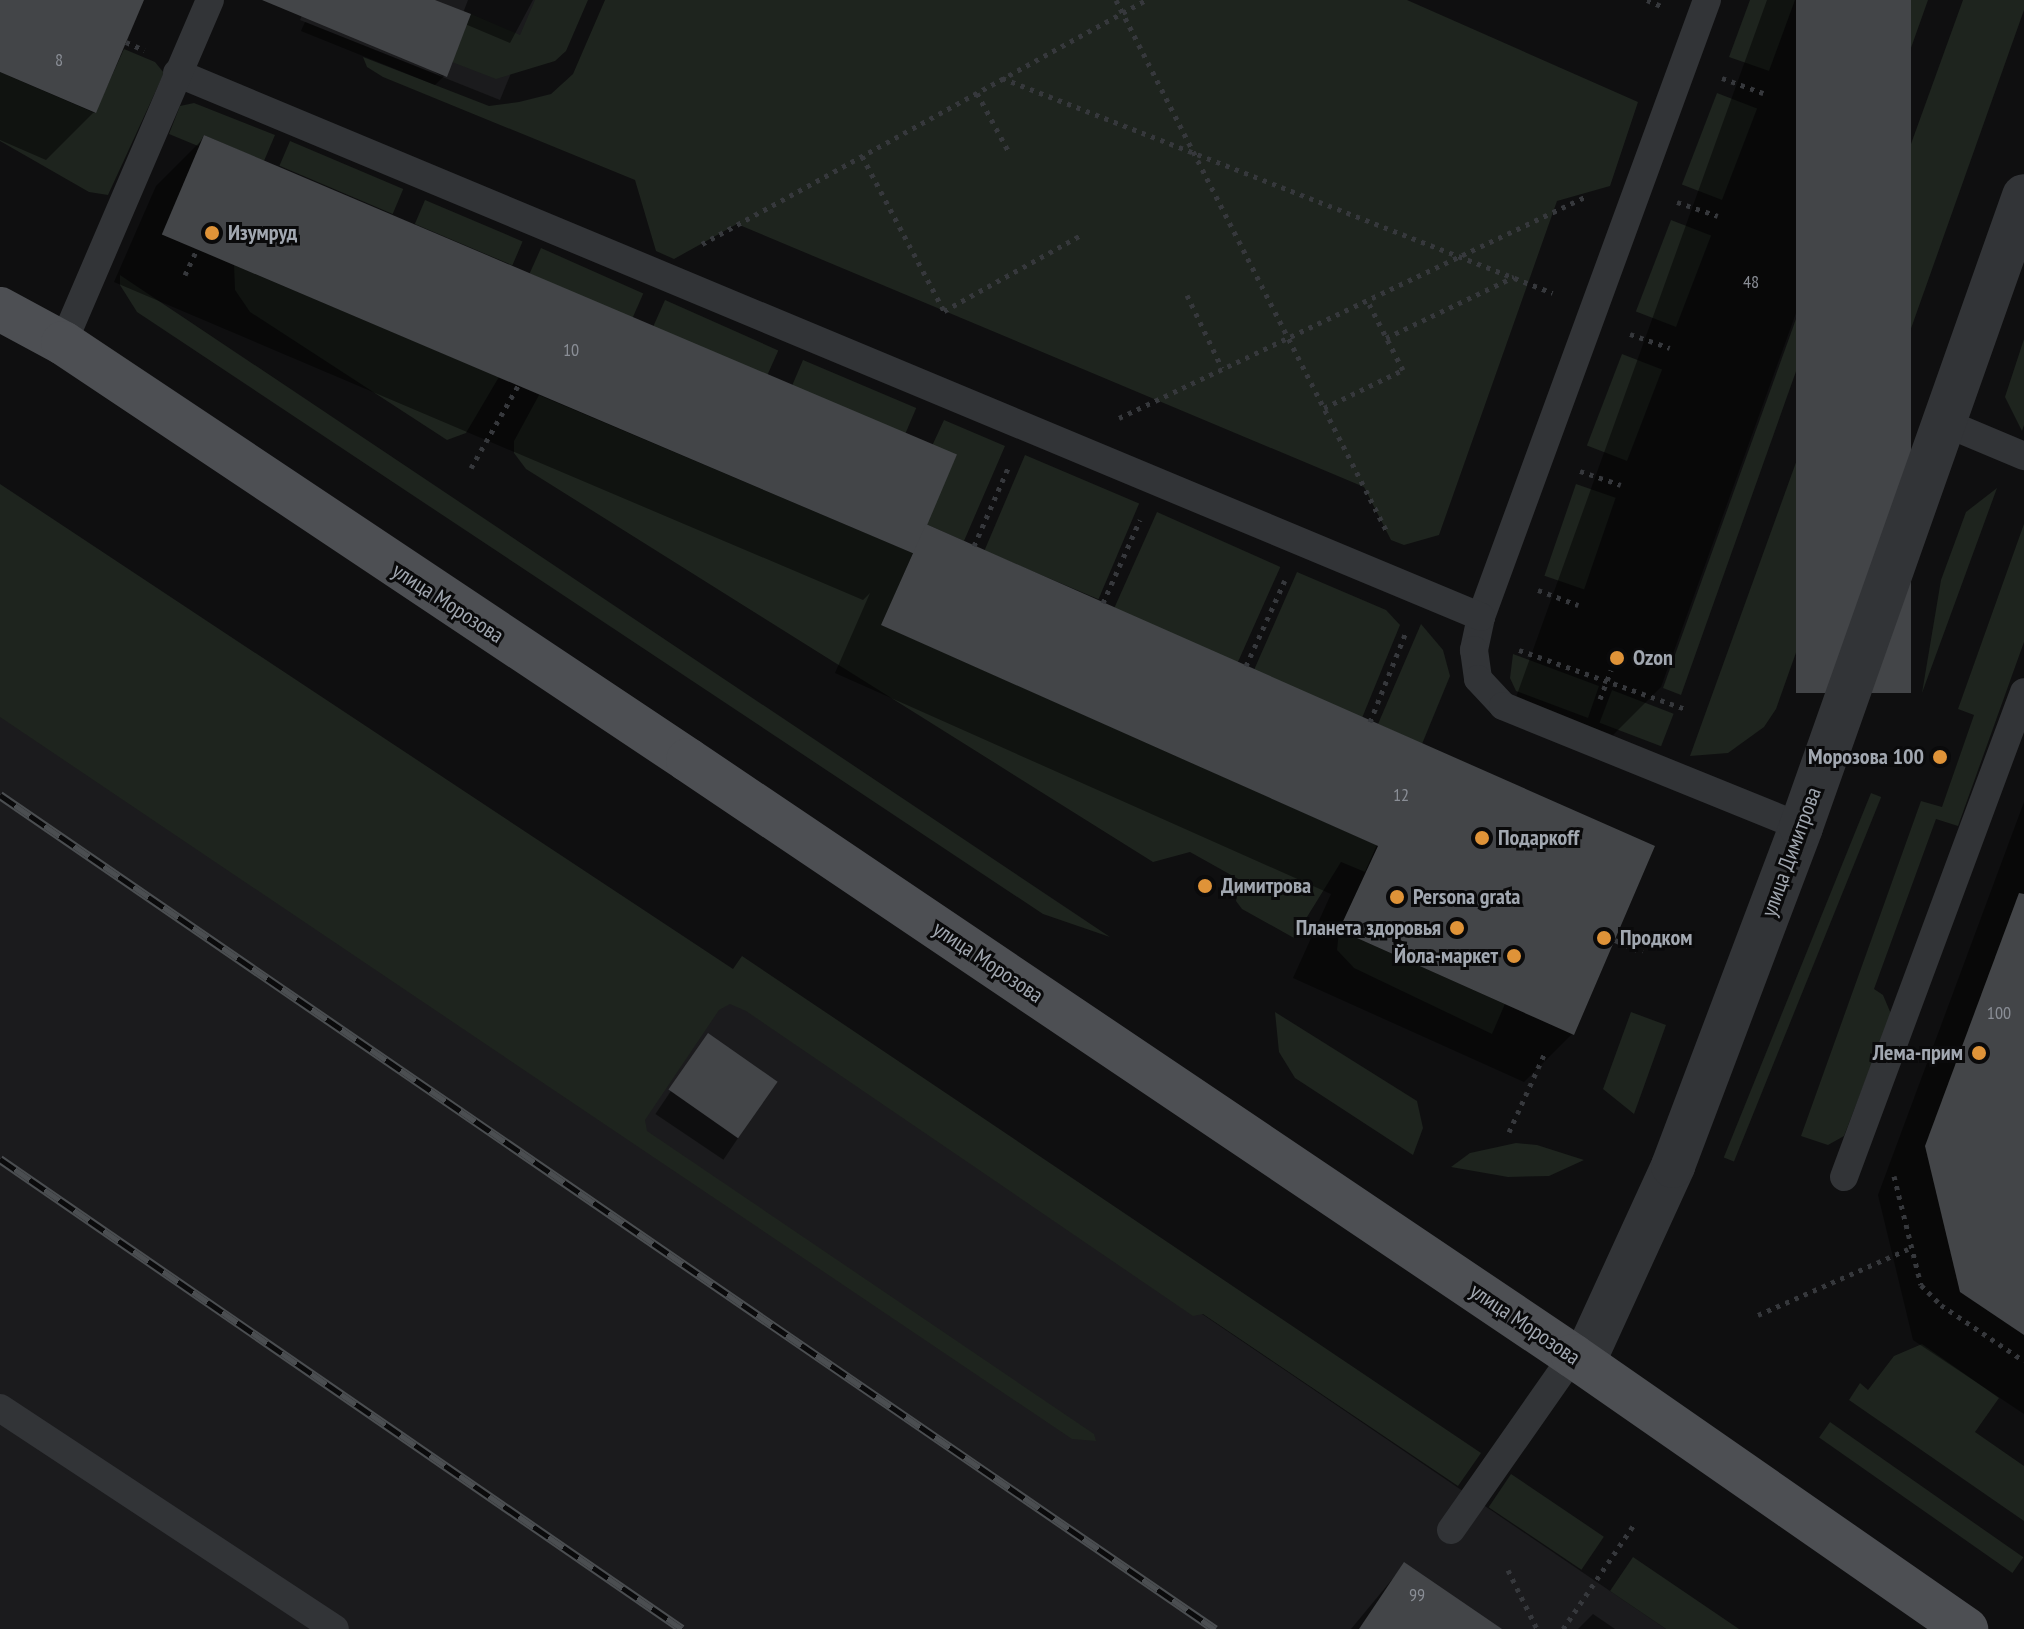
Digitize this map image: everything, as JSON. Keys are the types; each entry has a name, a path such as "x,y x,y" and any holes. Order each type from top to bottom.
{"main road":[{"name":"улица Морозова","path":"0,309 63,343 1578,1359 1966,1629"}],"street":[{"name":"улица Димитрова","path":"1578,1359 1673,1166 1801,827 2024,196"}],"lane":[{"path":"63,343 210,0"},
{"path":"1707,0 1481,617 1474,650 1478,679 1503,706 1801,827"},
{"path":"177,73 1481,617"},
{"path":"1943,422 2024,456"},
{"path":"1844,1177 2024,692"},
{"path":"1451,1530 1578,1359"},
{"path":"0,1408 335,1629"}],"path":[{"path":"1116,0 1416,591"},
{"path":"652,271 1146,0"},
{"path":"1718,77 1763,93"},
{"path":"1002,78 1594,309"},
{"path":"977,93 1010,154"},
{"path":"862,156 944,311 1081,235"},
{"path":"1064,443 1596,192"},
{"path":"1673,201 1718,216"},
{"path":"185,275 197,249"},
{"path":"1386,338 1514,277"},
{"path":"1187,295 1222,368"},
{"path":"1324,408 1403,370 1367,300"},
{"path":"1622,331 1670,348"},
{"path":"471,468 518,386"},
{"path":"974,546 1012,460"},
{"path":"1573,468 1621,485"},
{"path":"1103,603 1142,516"},
{"path":"1246,666 1287,575"},
{"path":"1529,587 1578,605"},
{"path":"1606,681 1611,670"},
{"path":"1615,940 1642,952"},
{"path":"1509,1132 1544,1055"},
{"path":"1895,1162 1908,1249 1921,1285 1941,1305 2024,1361"},
{"path":"1758,1315 1908,1249"},
{"path":"1563,1629 1633,1526"},
{"path":"1508,1570 1537,1629"}],"shaded area":[{"path":"308,0 541,0 500,100 300,20"},
{"path":"535,0 588,0 566,51 555,61 496,79 452,62 471,14 520,35"},
{"path":"605,0 1407,0 1638,102 1610,186 1557,201 1439,535 1404,545 1391,540 1364,487 737,224 674,259 656,251 635,180 383,77 367,67 363,57 489,106 519,102 551,94 573,74"},
{"path":"1750,0 1795,0 1769,71 1729,57"},
{"path":"1911,0 1928,0 1681,695 1663,688"},
{"path":"1963,0 2024,0 2024,10 1776,709 1764,727 1728,753 1690,756"},
{"path":"124,49 155,62 164,73 108,195 89,192 0,141 0,72 95,113"},
{"path":"1717,93 1757,108 1722,200 1682,184"},
{"path":"194,103 275,135 264,161 204,135 198,146 169,134 180,106"},
{"path":"290,141 403,189 393,214 279,166"},
{"path":"425,200 523,241 512,265 415,224"},
{"path":"1671,220 1711,235 1676,327 1636,311"},
{"path":"541,248 643,294 632,319 530,274"},
{"path":"234,265 499,377 466,433 447,440 250,312 235,290"},
{"path":"120,275 1110,937 1043,914 137,312 120,285"},
{"path":"665,300 778,350 766,377 653,326"},
{"path":"2024,339 2024,425 2022,431 2005,397"},
{"path":"1622,354 1662,369 1627,461 1587,445"},
{"path":"803,360 916,408 905,434 792,386"},
{"path":"539,395 913,553 882,625 1377,845 1365,872 1341,862 1294,938 1242,909 1236,901 1240,880 1190,852 1153,862 526,469 514,453 514,441"},
{"path":"944,420 1005,446 964,541 926,524 956,456 932,446"},
{"path":"1025,455 1139,503 1099,599 984,551"},
{"path":"0,484 733,969 742,956 1481,1453 1458,1486 1203,1314 1193,1316 746,1011 730,1004 719,1010 645,1120 647,1131 1094,1434 1096,1441 1072,1439 0,717"},
{"path":"1576,484 1616,498 1584,589 1544,576"},
{"path":"1997,488 1922,693 1941,580 1966,512"},
{"path":"1157,512 1280,567 1238,663 1114,608"},
{"path":"2024,524 2024,642 1958,826 1936,819 1874,989 1883,995 1891,1014 1844,1136 1828,1145 1801,1136 1921,801 1942,807 1974,715 1958,709"},
{"path":"1297,572 1386,610 1400,625 1362,718 1254,670"},
{"path":"1421,624 1443,650 1450,676 1422,744 1378,724"},
{"path":"1513,654 1599,686 1588,718 1516,691 1510,678"},
{"path":"1612,690 1674,714 1661,746 1599,723"},
{"path":"0,705 722,988 1666,1629 0,1629"},
{"path":"1871,793 1881,797 1734,1162 1724,1157"},
{"path":"1339,930 1505,1004 1492,1034 1354,968 1337,950"},
{"path":"1275,1012 1417,1101 1423,1128 1413,1155 1295,1078 1279,1052"},
{"path":"1631,1012 1666,1025 1634,1114 1603,1089"},
{"path":"1516,1143 1537,1145 1584,1160 1549,1176 1508,1177 1451,1167 1470,1153"},
{"path":"1922,1344 1999,1398 1975,1432 2024,1466 2024,1521 1849,1400 1860,1383 1868,1390 1894,1356"},
{"path":"1830,1422 2023,1557 2012,1573 1819,1438"},
{"path":"1511,1474 1604,1537 1581,1570 1489,1507"},
{"path":"1633,1557 1739,1629 1666,1629 1610,1591"}],"building":[{"path":"0,0 144,0 96,113 0,72"},
{"path":"262,0 435,0 471,14 447,77"},
{"path":"1796,0 1911,0 1911,693 1796,693"},
{"path":"204,135 957,455 915,554 162,234"},
{"path":"926,524 1655,846 1574,1035 1339,930 1378,846 881,625"},
{"path":"2019,893 2024,894 2024,1335 1960,1292 1925,1146"},
{"path":"708,1033 778,1082 738,1138 668,1090"},
{"path":"1404,1562 1502,1629 1359,1629"}],"railway":[{"path":"0,795 1215,1629"},
{"path":"0,1159 682,1629"}],"place":[{"name":"Изумруд","path":"212,233"},
{"name":"Ozon","path":"1617,658"},
{"name":"Морозова 100","path":"1940,757"},
{"name":"Подаркоff","path":"1482,838"},
{"name":"Димитрова","path":"1205,886"},
{"name":"Persona grata","path":"1397,897"},
{"name":"Планета здоровья","path":"1457,928"},
{"name":"Продком","path":"1604,938"},
{"name":"Йола-маркет","path":"1514,956"},
{"name":"Лема-прим","path":"1979,1053"}]}
